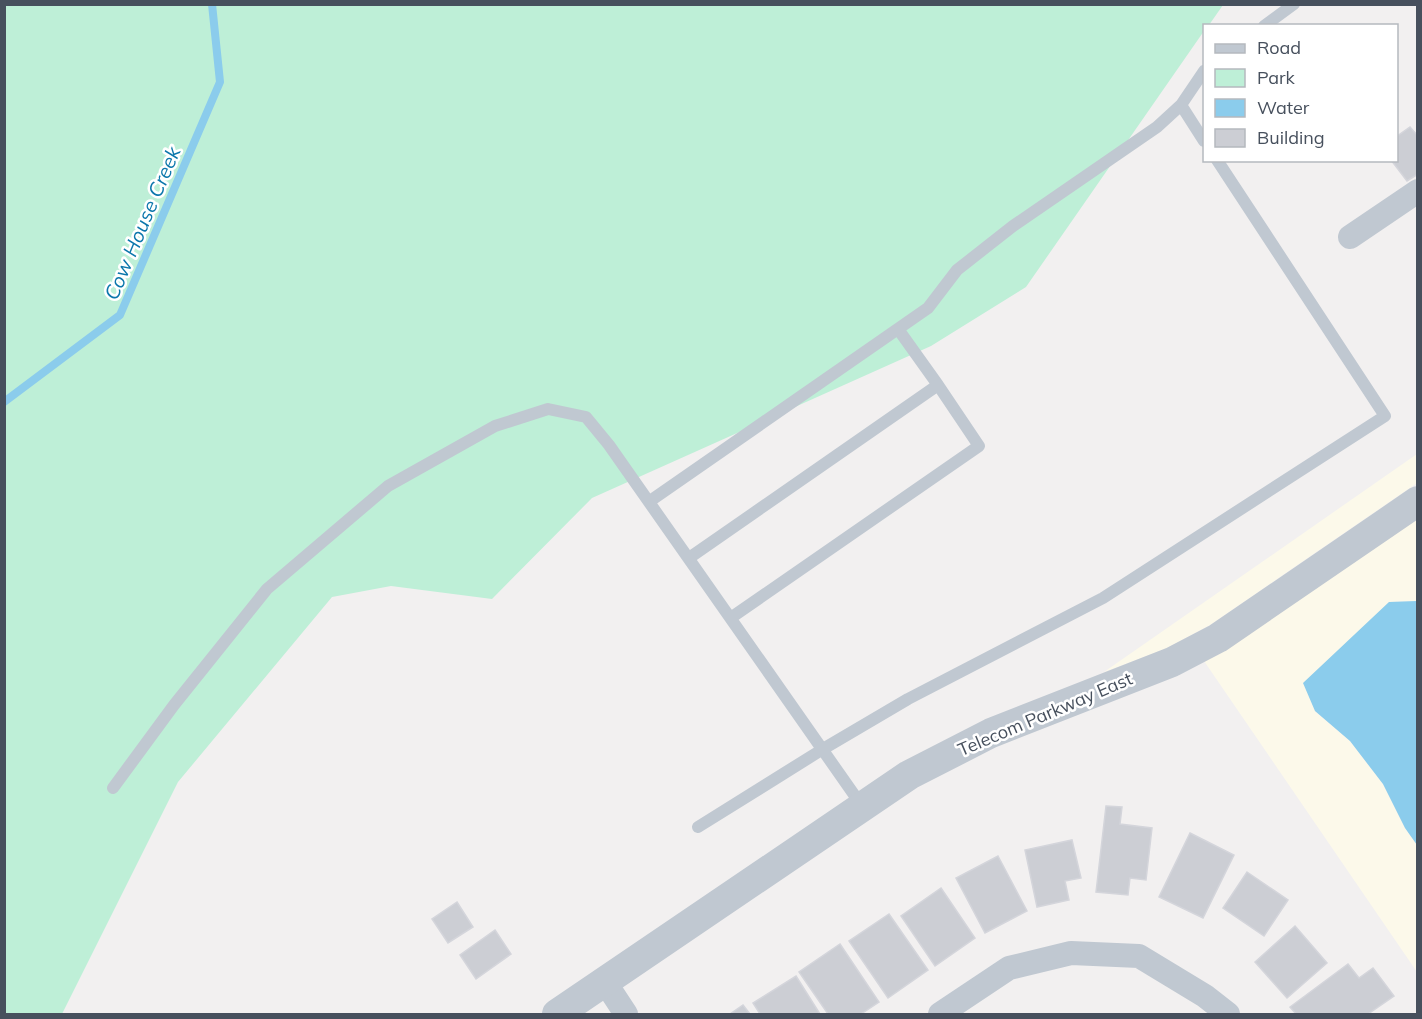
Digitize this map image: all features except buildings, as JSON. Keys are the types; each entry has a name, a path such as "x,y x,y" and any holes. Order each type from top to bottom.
{"street":[{"path":"1350,237 1418,190"},
{"name":"Telecom Parkway East","path":"557,1014 909,775 991,733 1172,662 1218,638 1418,501"},
{"path":"940,1014 1008,968 1071,953 1139,956 1204,996 1228,1014"},
{"path":"604,982 626,1014"}],"lane":[{"path":"1267,24 1294,4"},
{"path":"650,501 928,308 957,270 1013,226 1156,127 1181,105 1203,72"},
{"path":"1181,105 1203,139"},
{"path":"698,827 908,699 1104,598 1385,416 1218,162"},
{"path":"732,617 979,446 898,329"},
{"path":"690,558 938,386"},
{"path":"113,788 174,705 267,589 388,486 495,426 548,409 586,417 609,445 732,617 862,806"}],"shaded area":[{"path":"1417,454 1417,483 1210,625 1165,649 1104,672"},
{"path":"1417,519 1417,601 1389,602 1315,711 1350,741 1383,784 1405,828 1417,845 1417,972 1204,661"}],"green space":[{"path":"5,5 1223,5 1210,24 1203,24 1203,32 1026,287 931,346 592,498 492,599 391,586 332,597 178,782 62,1014 5,1014"}],"water":[{"path":"1418,601 1417,845 1405,828 1383,784 1350,741 1315,711 1303,683 1389,602"}],"waterway":[{"name":"Cow House Creek","path":"4,402 120,315 220,82 212,4"}]}
